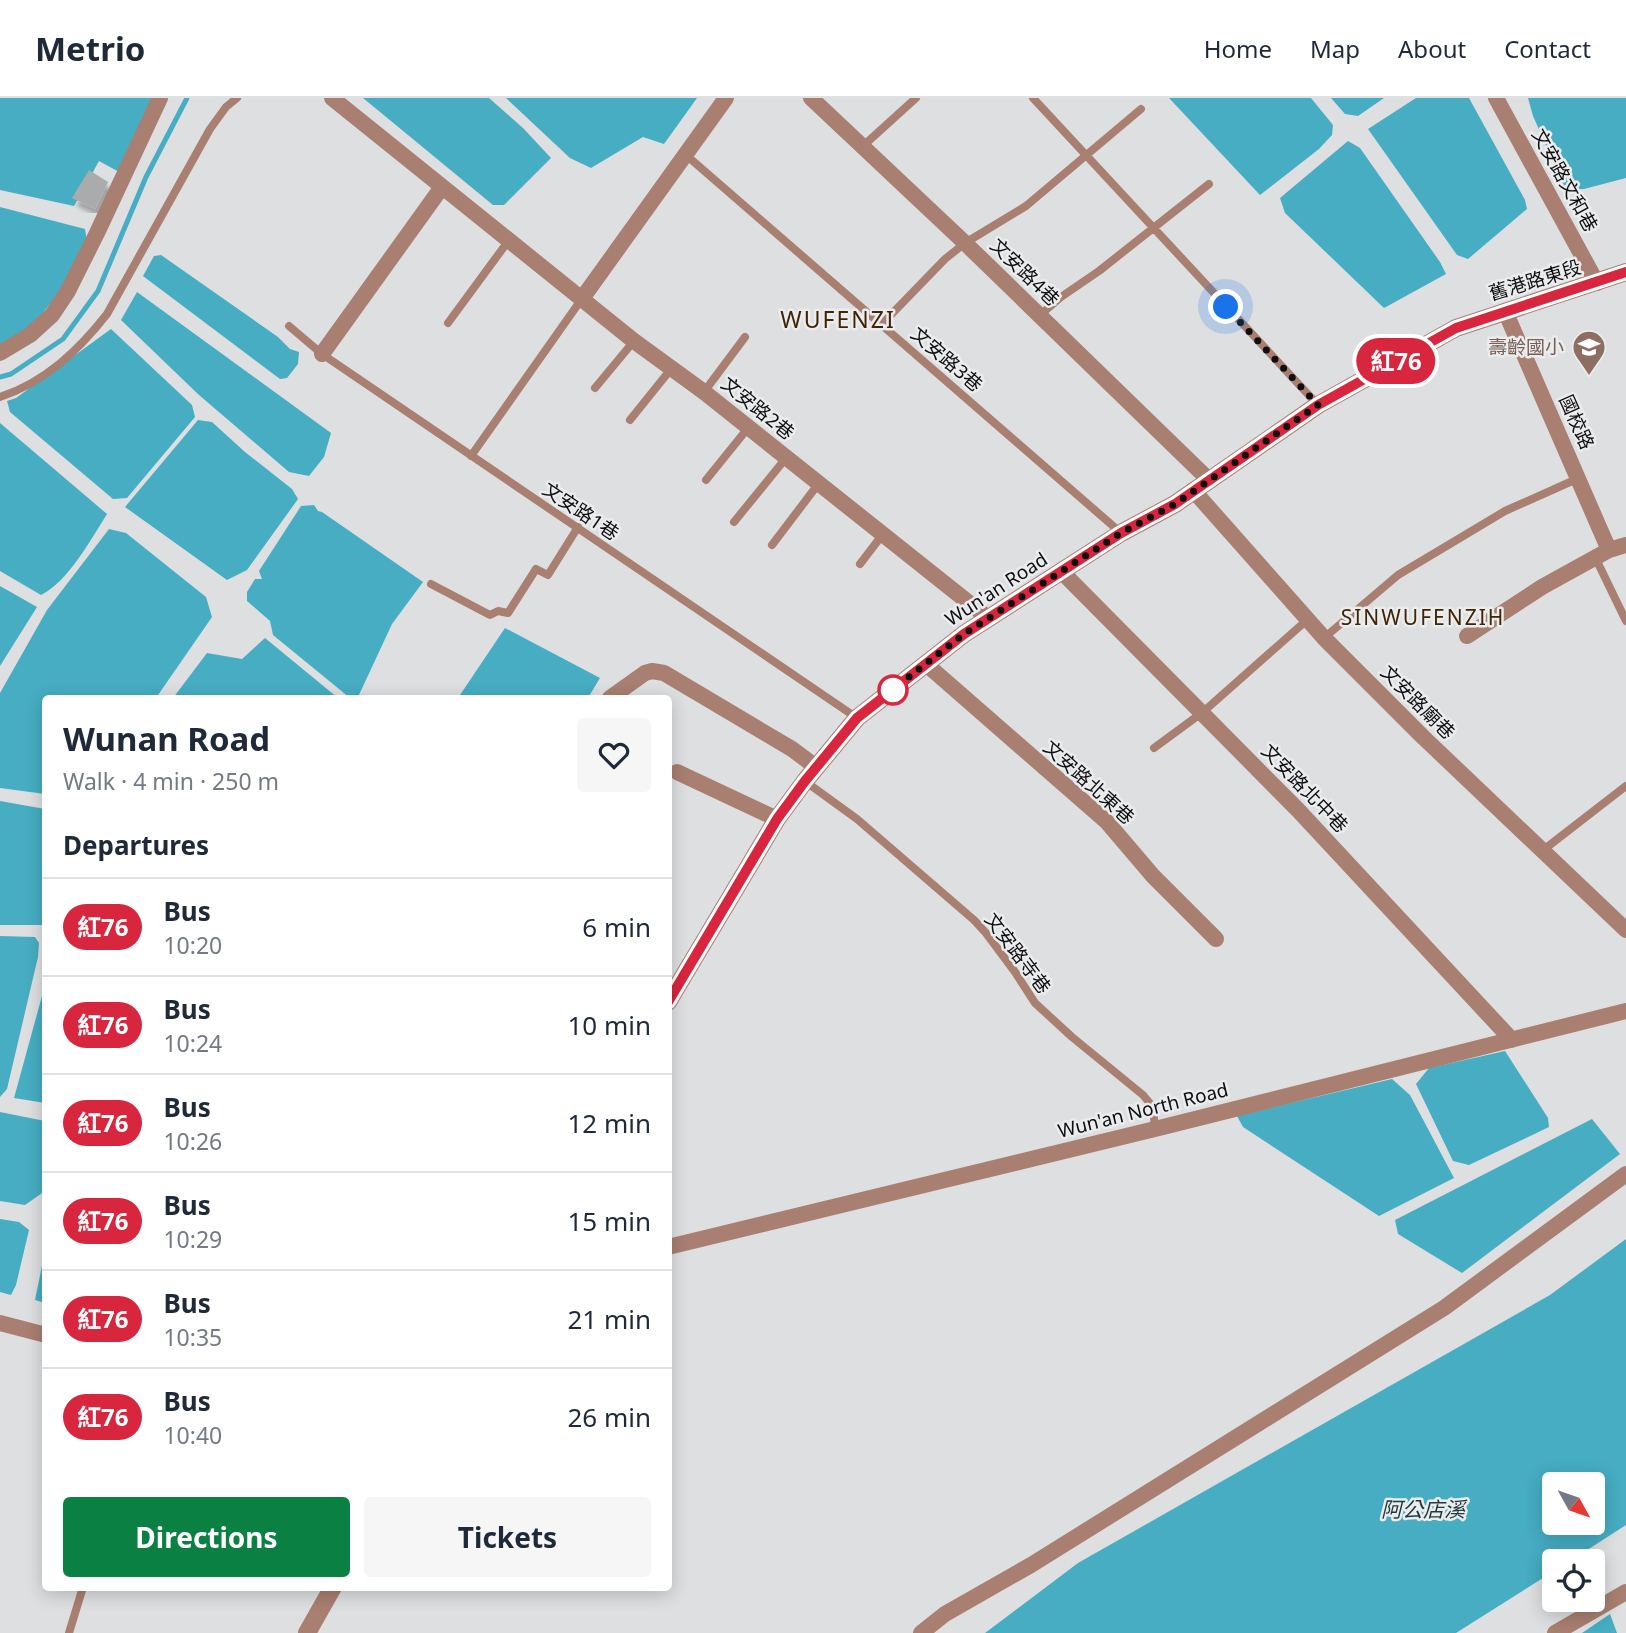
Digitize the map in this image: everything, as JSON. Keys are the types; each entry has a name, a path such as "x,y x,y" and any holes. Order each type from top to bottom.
{"street":[{"path":"0,354 30,335 52,315 68,291 160,98"},
{"name":"文安路2巷","path":"332,98 581,300 704,392 988,618"},
{"path":"581,300 726,98"},
{"name":"文安路4巷","path":"811,98 1208,479"},
{"name":"文安路文和巷","path":"1496,98 1597,283"},
{"path":"322,354 442,187"},
{"name":"舊港路東段","path":"1456,328 1626,272"},
{"name":"國校路","path":"1505,311 1579,478 1602,554"},
{"name":"Wun'an Road","path":"672,995 777,819 857,718 988,618 1121,533 1175,504 1318,405 1456,328"},
{"name":"文安路廟巷","path":"1193,490 1307,621 1423,737 1626,930"},
{"path":"1467,636 1542,587 1602,554 1626,545"},
{"name":"文安路北中巷","path":"1061,571 1298,810 1512,1040"},
{"name":"文安路北東巷","path":"926,664 1107,822 1153,876 1216,939"},
{"path":"614,695 645,673 664,673 792,749 810,774"},
{"path":"677,772 777,819"},
{"name":"Wun'an North Road","path":"672,1246 1626,1011"},
{"path":"921,1633 945,1614 1031,1565 1444,1308 1626,1174"},
{"path":"0,1323 42,1334"},
{"path":"307,1633 331,1591"},
{"path":"1555,1633 1626,1592"}],"lane":[{"path":"0,397 33,384 57,366 97,327 107,314 210,129 226,107 237,98"},
{"path":"863,146 916,98"},
{"path":"1033,98 1318,405"},
{"path":"882,324 945,259 965,243 1026,206 1141,109"},
{"name":"文安路3巷","path":"686,155 1121,533"},
{"path":"1040,315 1209,184"},
{"path":"448,323 504,237"},
{"path":"471,456 581,300"},
{"name":"文安路1巷","path":"289,326 322,354 857,718"},
{"path":"704,392 745,337"},
{"path":"595,388 634,341"},
{"path":"629,420 671,369"},
{"path":"706,480 748,428"},
{"path":"734,522 786,458"},
{"path":"1324,638 1398,575 1505,510 1579,478"},
{"path":"772,545 819,483"},
{"path":"432,583 490,615 498,611 508,613 536,569 548,575 578,527"},
{"path":"860,564 883,534"},
{"name":"國校路","path":"1602,554 1626,621"},
{"path":"1154,748 1203,712 1307,621"},
{"name":"文安路寺巷","path":"810,774 974,920 1015,972 1035,1003 1153,1107 1154,1129"},
{"path":"1542,850 1626,786"},
{"path":"69,1633 82,1591"}],"water":[{"path":"0,98 153,98 121,173 99,161 74,206 0,190"},
{"path":"363,98 489,98 551,158 504,205 493,205"},
{"path":"506,98 697,98 664,144 643,137 591,168 570,158"},
{"path":"1169,98 1311,98 1333,125 1332,135 1319,149 1260,195"},
{"path":"1331,98 1384,98 1358,116 1345,114"},
{"path":"1416,98 1469,98 1525,200 1527,209 1468,259 1457,255 1368,129"},
{"path":"1528,98 1626,98 1626,178 1584,189 1566,190 1533,116"},
{"path":"1348,141 1360,148 1446,274 1384,308 1285,213 1280,198"},
{"path":"0,207 85,229 88,248 67,283 29,330 0,346"},
{"path":"161,255 278,337 290,349 299,352 298,364 287,378 280,379 143,276 154,256"},
{"path":"137,292 331,433 324,457 309,476 289,472 199,395 121,320"},
{"path":"111,329 192,405 195,417 127,498 113,499 10,412 7,401 16,398"},
{"path":"198,420 212,422 292,489 298,499 247,570 227,580 125,507"},
{"path":"0,423 107,514 70,570 41,595 0,571"},
{"path":"314,505 318,511 423,582 392,624 359,695 346,695 273,635 270,621 247,601 247,592 255,579 262,579 259,571 301,506"},
{"path":"109,529 126,533 206,597 212,617 158,695 42,695 42,794 0,788 0,693 47,610"},
{"path":"0,586 37,607 0,666"},
{"path":"505,628 600,678 590,695 460,695"},
{"path":"265,638 334,695 175,695 207,653 242,659"},
{"path":"0,801 42,808 42,925 0,925"},
{"path":"0,936 35,937 39,943 7,1089 0,1097"},
{"path":"42,996 42,1103 14,1098"},
{"path":"1505,1051 1548,1118 1549,1127 1469,1165 1453,1161 1416,1084 1429,1068"},
{"path":"1392,1079 1410,1095 1454,1178 1379,1216 1243,1127 1237,1116"},
{"path":"0,1112 42,1120 42,1193 25,1205 0,1201"},
{"path":"1592,1119 1620,1154 1462,1273 1398,1234 1395,1220"},
{"path":"0,1219 19,1222 29,1230 16,1285 11,1295 0,1292"},
{"name":"阿公店溪","path":"1626,1239 1626,1525 1589,1549 1542,1549 1542,1579 1456,1633 985,1633 1078,1563 1550,1295"},
{"path":"42,1266 42,1302 35,1300"},
{"path":"1610,1614 1617,1633 1582,1633"}],"building":[{"path":"89,170 108,182 95,209 72,198"}],"waterway":[{"path":"0,377 11,374 63,339 98,291 146,177 187,98"}],"bus line":[{"name":"紅76","path":"672,995 777,819 805,781 857,718 964,634 1121,533 1175,504 1318,405 1456,328 1626,272"}],"place":[{"name":"壽齡國小","path":"1589,377"}],"district":[{"name":"WUFENZI","path":"838,319"},
{"name":"SINWUFENZIH","path":"1423,617"}],"route":[{"path":"893,690 891,691 964,634 1121,533 1175,504 1318,405 1226,307"}]}
